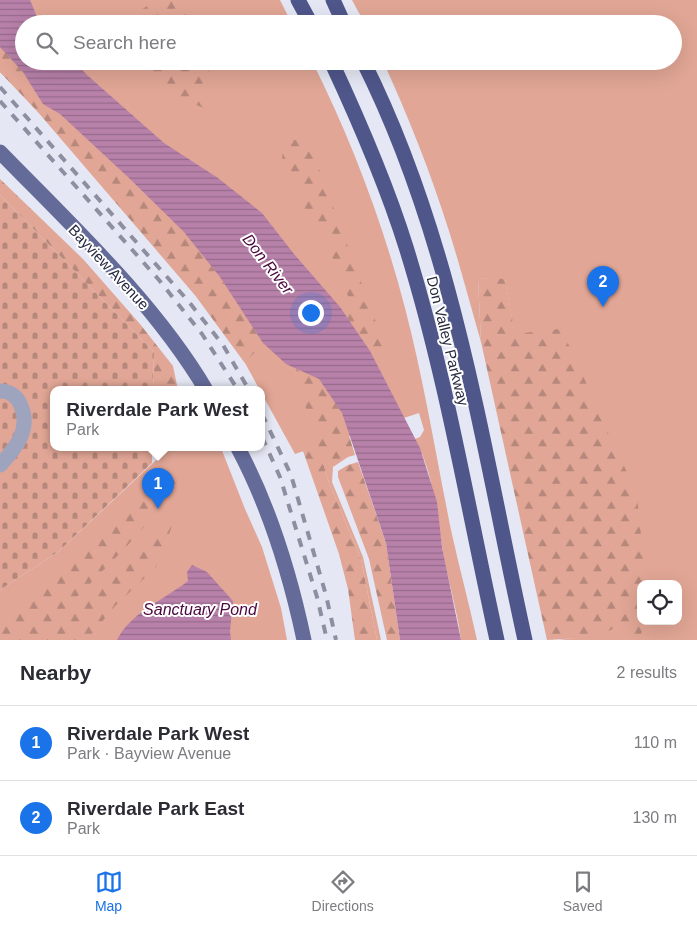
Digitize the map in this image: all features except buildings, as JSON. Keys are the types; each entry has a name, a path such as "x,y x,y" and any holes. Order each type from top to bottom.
{"highway":[{"path":"298,0 306,15"},
{"path":"332,0 340,15"},
{"name":"Don Valley Parkway","path":"334,70 379,171 408,255 444,392 497,640"},
{"name":"Don Valley Parkway","path":"367,70 401,145 428,222 455,315 484,442 525,640"}],"main road":[{"name":"Bayview Avenue","path":"0,152 90,244 158,320 204,386"},
{"path":"239,451 258,491 282,554 304,640"}],"lane":[{"path":"0,391 4,391 18,399 24,413 25,427 19,441 0,465"}],"green space":[{"path":"0,0 280,0 288,15 15,15 15,70 316,70 353,151 376,213 396,276 418,363 451,530 477,640 461,640 444,558 433,491 426,465 415,439 420,437 424,430 419,413 295,454 265,399 265,386 258,386 245,363 195,295 38,112 0,72"},
{"path":"153,0 186,0 190,15 132,15 154,2"},
{"path":"352,0 697,0 697,640 559,640 581,637 552,542 505,280 478,278 481,342 434,186 387,70 682,70 682,15 360,15"},
{"path":"0,47 15,63 15,70 23,72 43,104 60,114 184,232 220,277 263,343 245,363 195,295 38,112 0,72"},
{"path":"147,70 209,70 212,80 204,108 178,98"},
{"path":"284,138 309,142 387,352 370,351 340,307 350,301 325,240 301,208 301,183 282,160"},
{"path":"0,179 83,259 140,324 173,366 177,386 153,386 154,352 0,195"},
{"path":"0,195 154,352 153,386 50,386 50,451 152,451 152,463 59,551 0,590"},
{"path":"478,278 505,279 515,334 559,329 573,352 637,496 647,580 637,580 637,625 645,625 638,640 630,640 623,633 626,622 597,637 547,640 481,342"},
{"path":"296,369 319,379 342,413 355,455 348,457 333,467 322,459 328,480 361,559 377,640 355,640 348,589 339,554 303,451 318,446"},
{"path":"166,451 222,451 262,547 281,608 287,640 0,640 0,590 59,551"},
{"path":"321,457 333,467 332,482 363,557 381,640 377,640 361,559 328,480"},
{"path":"358,462 386,543 400,640 387,640 369,559 338,477 338,471"},
{"path":"170,468 175,470 178,478 176,499 170,500 165,504 126,547 35,640 0,640 0,618 107,534 134,507 159,475"},
{"path":"176,509 175,518 156,567 115,606 89,640 44,640 160,525 169,511"}],"water":[{"path":"0,0 30,0 36,15 15,15 15,63 0,47"},
{"name":"Don River","path":"21,70 82,70 164,143 218,178 262,213 294,254 340,307 370,351 420,448 437,502 442,547 461,640 400,640 386,543 342,413 319,379 286,364 263,343 220,277 184,232 60,114 43,104"},
{"name":"Sanctuary Pond","path":"192,565 207,572 233,601 231,640 117,640 123,630 139,614 188,581 187,572"}],"railway":[{"path":"0,87 189,302 223,345 247,386"},
{"path":"0,101 159,280 202,334 235,386"},
{"path":"265,420 291,475 326,595 336,640"},
{"path":"265,444 280,477 317,597 327,640"}],"place":[{"name":"Riverdale Park East","path":"603,307"},
{"name":"Riverdale Park West","path":"158,509"}]}
